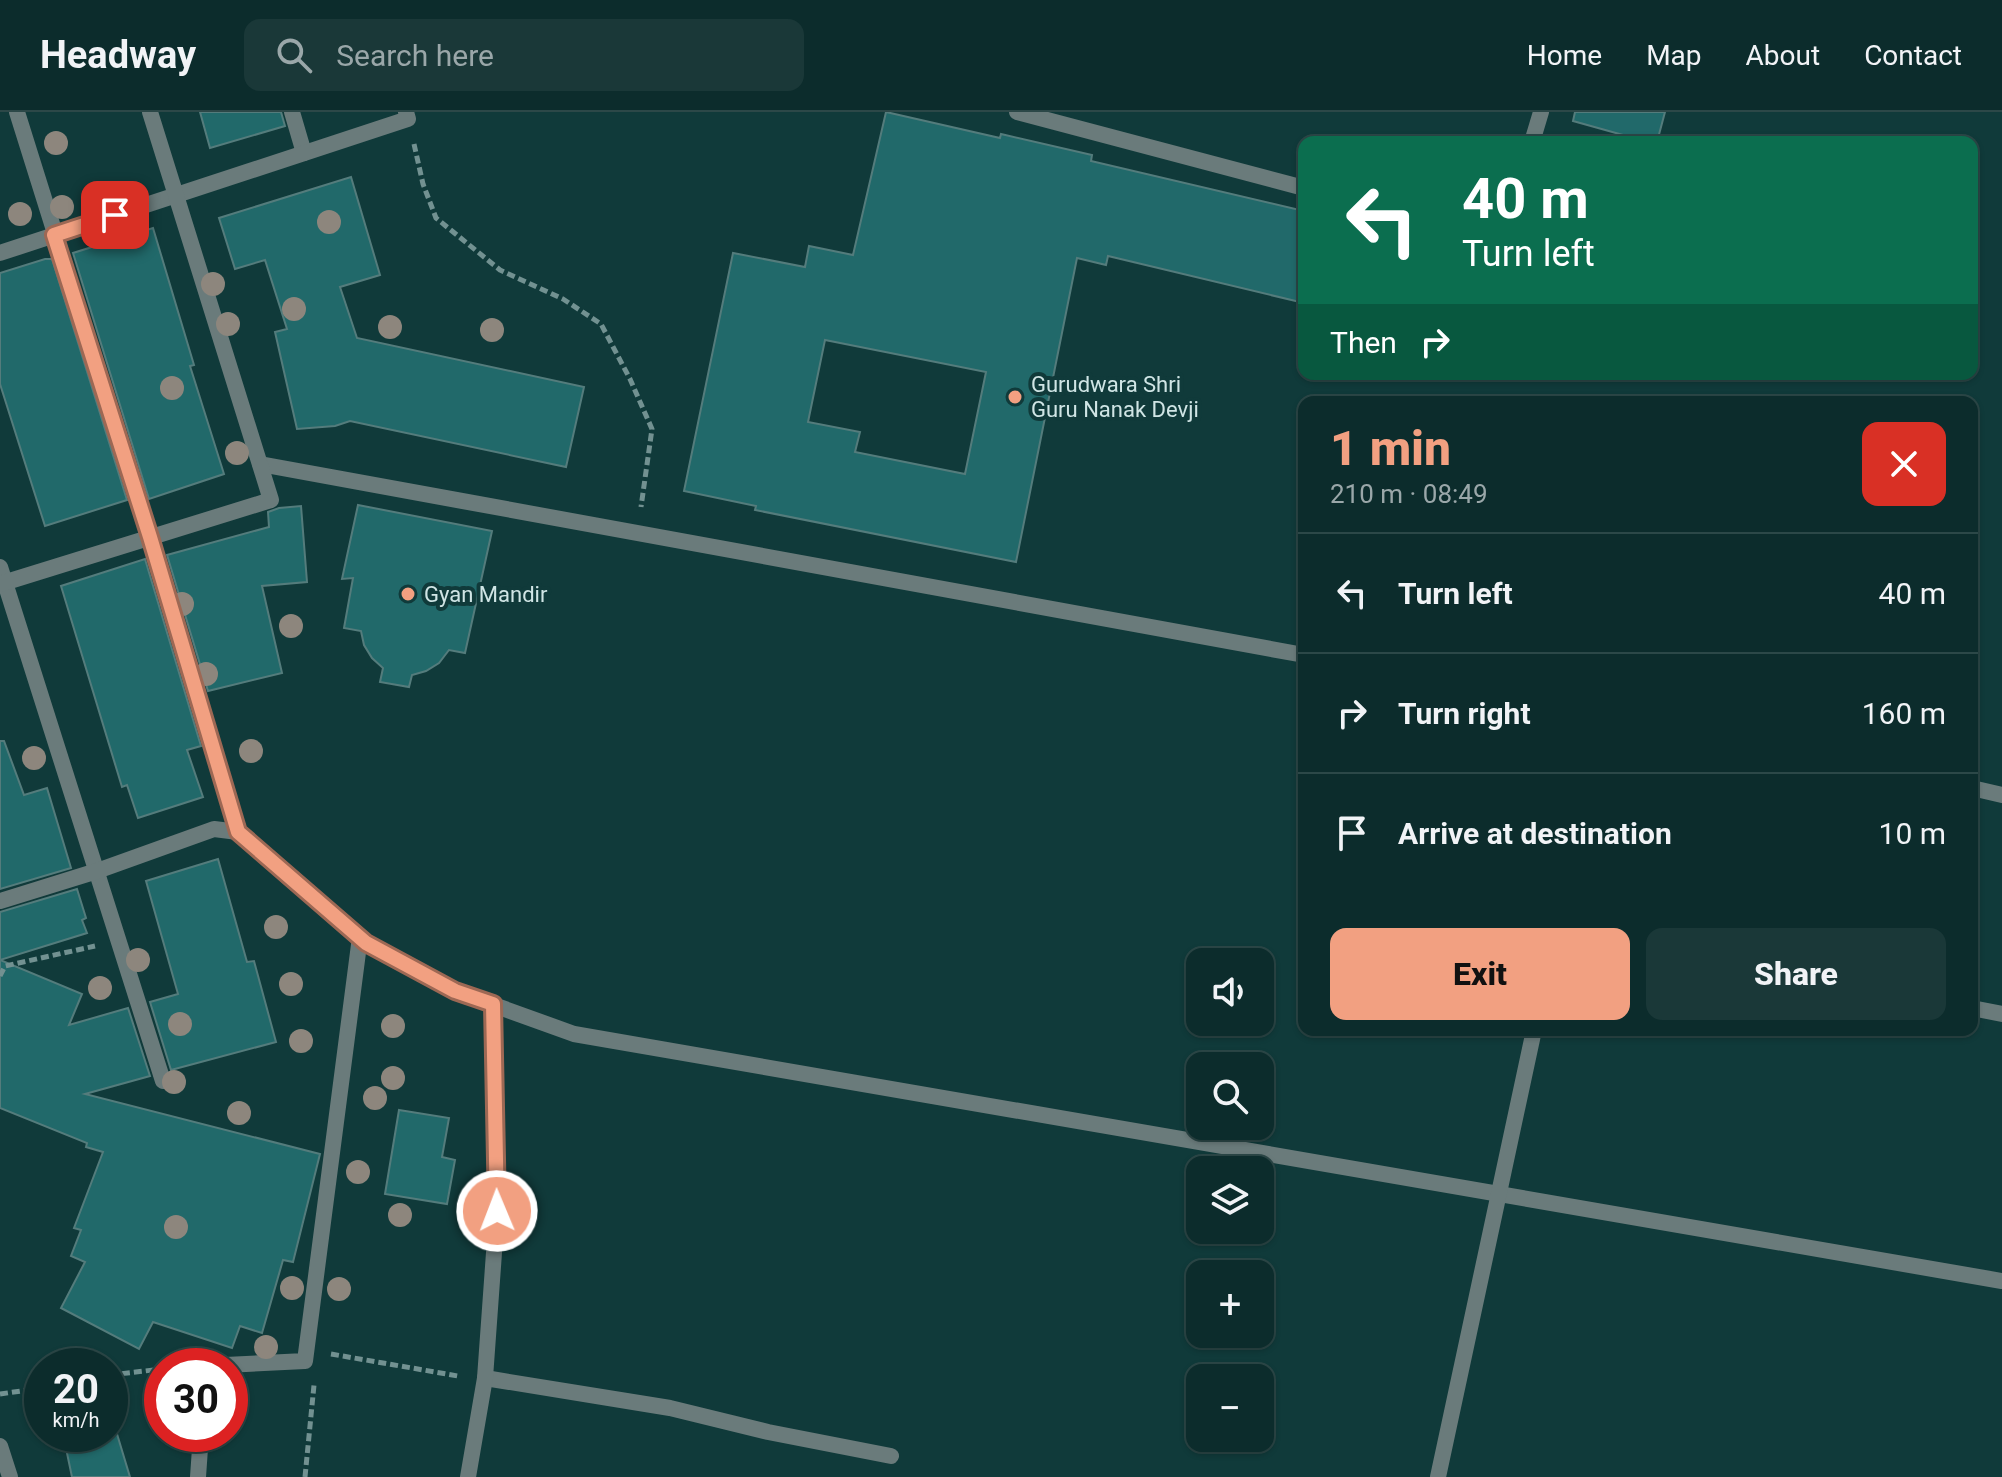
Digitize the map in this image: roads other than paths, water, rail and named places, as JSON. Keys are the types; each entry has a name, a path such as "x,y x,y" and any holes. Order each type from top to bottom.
{"street":[{"path":"17,112 150,537 238,832 360,937 455,991 574,1034 2002,1281"},
{"path":"150,112 271,500 2,578 163,1081"},
{"path":"292,112 304,153"},
{"path":"1017,112 1298,186"},
{"path":"1533,136 1536,113"},
{"path":"0,253 407,116"},
{"path":"260,464 1298,654"},
{"path":"1978,789 2002,795"},
{"path":"0,901 97,871 214,829 238,832"},
{"path":"248,1364 305,1361 312,1351 360,937"},
{"path":"468,1477 485,1378 497,1211 493,1004"},
{"path":"1978,1009 2002,1014"},
{"path":"1438,1477 1533,1036"},
{"path":"485,1378 670,1408 768,1432 891,1456"},
{"path":"0,1446 6,1473"},
{"path":"198,1477 200,1452"}],"place":[{"name":"Gurudwara Shri Guru Nanak Devji","path":"1015,397"},
{"name":"Gyan Mandir","path":"408,594"}]}
